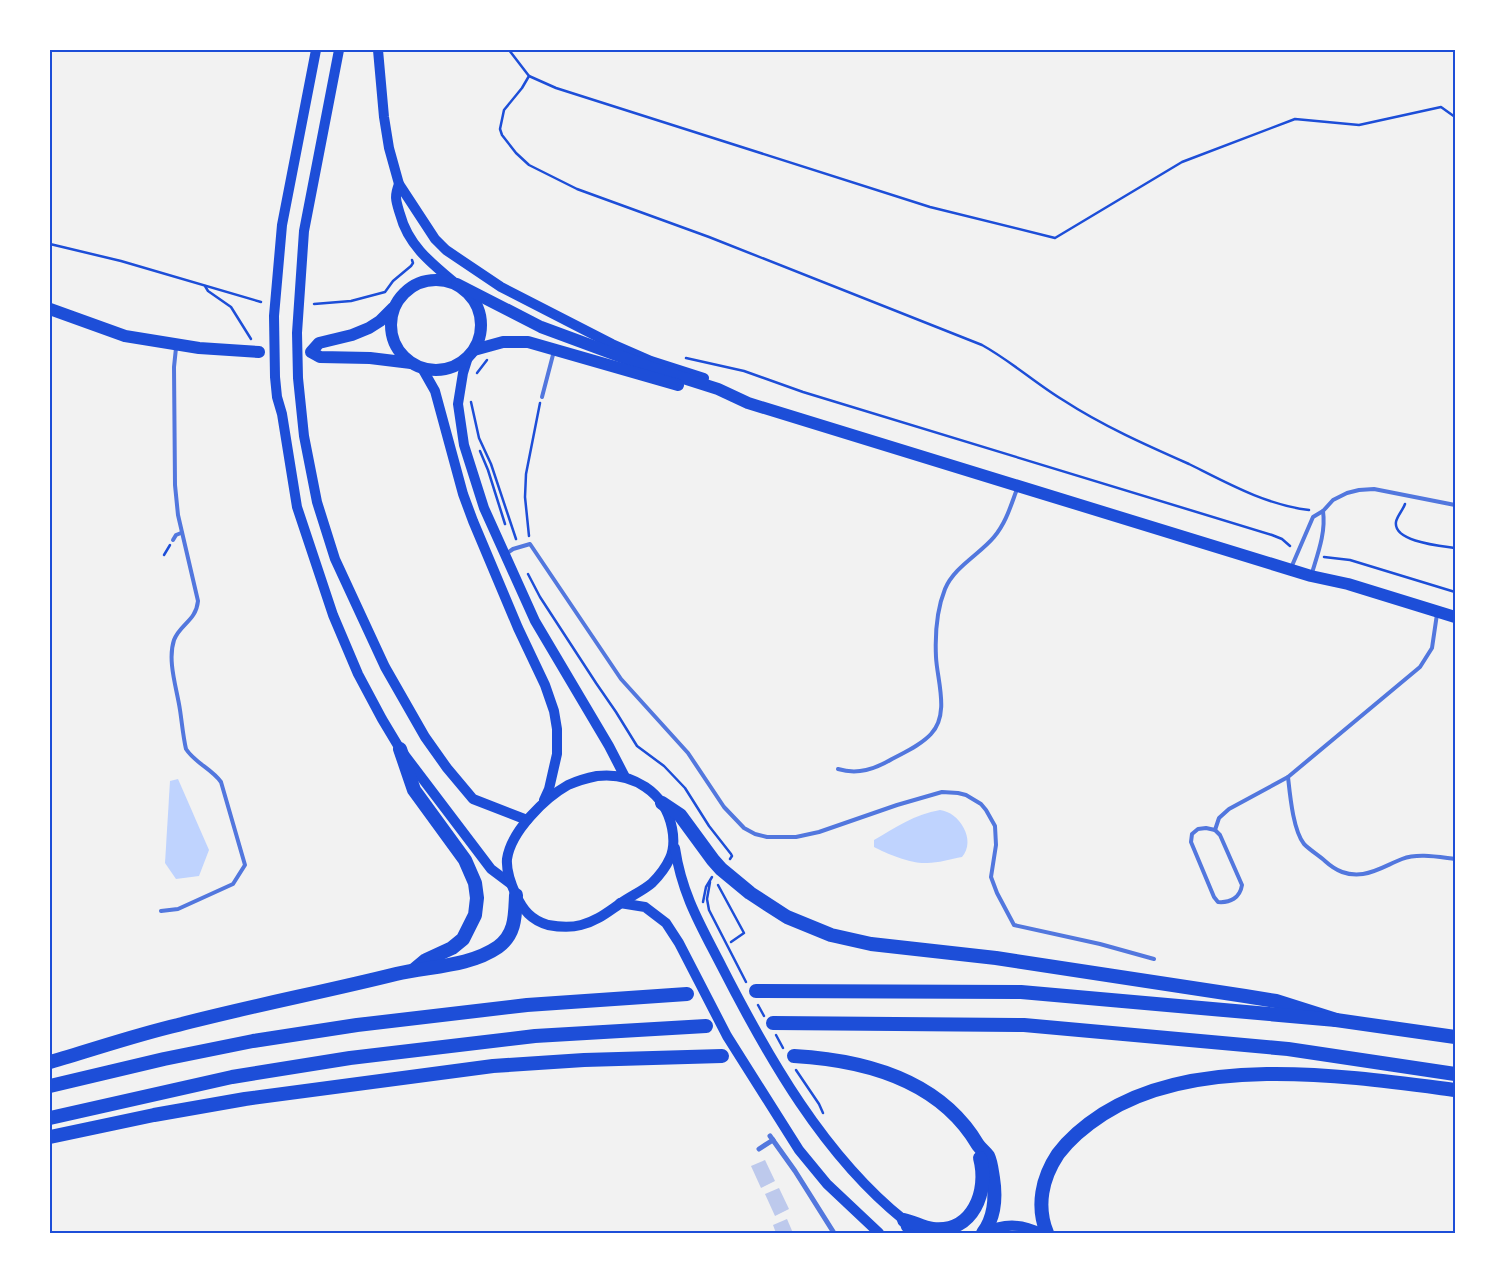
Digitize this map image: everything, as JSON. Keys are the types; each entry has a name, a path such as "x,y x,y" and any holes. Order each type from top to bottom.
{"highway":[{"path":"400,749 414,790 465,860 475,883 477,898 475,915 463,939 452,948 426,960 414,970"},
{"path":"662,803 680,815 713,860 758,900 787,917 831,935 877,945 1004,959 1253,997 1276,1001 1336,1020"},
{"path":"50,1062 177,1025 414,970 428,970 485,954 499,946 513,927 514,890"},
{"path":"756,991 1021,992 1336,1020 1455,1037"},
{"path":"50,1086 172,1057 253,1041 357,1025 527,1005 688,994"},
{"path":"773,1022 1024,1025 1288,1049 1455,1074"},
{"path":"50,1118 232,1077 350,1058 535,1036 706,1026"},
{"path":"50,1137 154,1115 244,1099 494,1066 584,1060 722,1056"},
{"path":"794,1056 859,1065 884,1071 907,1080 951,1110 963,1122 980,1148 988,1156 994,1186 994,1202 992,1220 984,1233"},
{"path":"1047,1233 1042,1218 1043,1188 1048,1171 1060,1151 1077,1133 1102,1115 1123,1103 1156,1090 1209,1078 1273,1074 1361,1079 1455,1090"},
{"path":"904,1220 936,1230 953,1226 966,1218 977,1204 983,1186 979,1155 980,1148"}],"main road":[{"path":"316,50 282,225 274,316 276,384 301,522 332,615 358,674 382,719 400,749 489,868 514,890"},
{"path":"339,50 304,231 297,333 298,378 304,436 317,502 335,559 385,667 425,737 447,768 473,799 527,820"},
{"path":"378,50 385,125 399,184 446,250 501,287 624,350 725,385 748,403"},
{"path":"399,184 395,194 403,224 411,241 431,263 478,304 480,310 482,318 481,331 463,372 458,404 464,445 484,508 535,621 609,746 624,777"},
{"path":"748,403 718,389 652,368 541,327 517,316 489,299 456,284 427,280 413,285 401,295 393,308 380,321 369,328 319,344 311,352 320,357 370,358 434,370 447,369 458,364 471,353 503,342 528,342 730,400 748,403 1455,618"},
{"path":"393,308 390,323 392,339 400,353 417,366 435,391 463,494 476,530 545,685 554,710 557,729 557,749 549,789 540,806 517,835 508,855 507,868 523,910 530,917 545,924 562,927 588,923 604,916 657,878 670,858 674,840"},
{"path":"50,309 125,336 176,345 259,352"},
{"path":"527,820 554,795 575,782 602,775 624,777 648,788 662,803 670,820 684,891 741,1005 766,1048 807,1112 844,1162 870,1190 904,1220 906,1227 915,1233"},
{"path":"620,904 646,907 659,916 670,928 727,1036 799,1150 827,1184 879,1233"},
{"path":"984,1233 1002,1226 1012,1225 1023,1226 1040,1233"}],"street":[{"path":"759,1149 772,1138 834,1233"}],"lane":[{"path":"161,911 178,909 233,884 245,865 221,782 216,775 189,754 186,749 172,664 172,649 177,635 194,614 198,601 178,515 175,477 174,365 176,345"},
{"path":"542,397 554,349"},
{"path":"838,769 847,772 867,770 885,763 924,740 932,733 938,721 941,706 941,689 936,656 939,616 945,589 956,573 996,535 1006,519 1018,485"},
{"path":"1291,569 1313,517 1323,511 1333,500 1359,490 1374,489 1455,504"},
{"path":"1312,576 1322,541 1325,522 1323,511"},
{"path":"173,540 176,535 181,533"},
{"path":"505,555 513,549 530,544 621,679 686,751 724,806 747,830 773,838 804,836 942,792 966,795 986,810 995,826 996,845 991,877 997,893 1014,925 1100,944 1154,959"},
{"path":"1215,830 1219,818 1229,809 1288,778 1420,667 1432,648 1438,612"},
{"path":"1288,778 1290,802 1303,843 1336,870 1349,874 1362,874 1382,869 1403,858 1428,856 1455,859"},
{"path":"1198,829 1215,830 1220,835 1242,886 1241,893 1233,900 1226,902 1218,902 1214,898 1191,842 1192,834 1198,829"}],"path":[{"path":"509,50 529,76 556,88 930,207 1055,238 1182,162 1295,119 1359,125 1441,107 1455,117"},
{"path":"529,76 504,110 500,129 502,135 516,153 529,165 577,189 709,237 982,345 1016,365 1056,396 1088,416 1170,456 1260,498 1292,508 1323,511"},
{"path":"50,244 121,261 261,302"},
{"path":"314,304 351,301 385,292 393,281 413,264 407,254"},
{"path":"205,286 208,291 231,307 247,335 255,339"},
{"path":"678,356 744,371 803,392 1263,532 1282,539 1286,544"},
{"path":"474,375 477,366 489,357"},
{"path":"530,544 525,489 528,463 542,397"},
{"path":"506,526 476,440 469,399 480,438 490,460 504,500 512,532 519,547"},
{"path":"1408,495 1396,522 1401,533 1411,539 1455,548"},
{"path":"1350,560 1455,592"},
{"path":"528,573 540,597 616,712 636,746 664,766 685,788 709,826 732,857"},
{"path":"712,878 744,933 731,942"},
{"path":"706,914 704,895 710,882 708,902 715,922"}],"water":[{"path":"178,779 209,850 199,876 176,879 165,863 170,781"},
{"path":"940,810 954,816 964,828 968,843 962,857 921,863 900,858 874,847 874,840 898,826 914,818"}],"building":[{"path":"765,1160 775,1181 761,1188 751,1166"},
{"path":"779,1188 789,1209 775,1216 765,1194"},
{"path":"787,1219 793,1233 776,1233 773,1225"}]}
